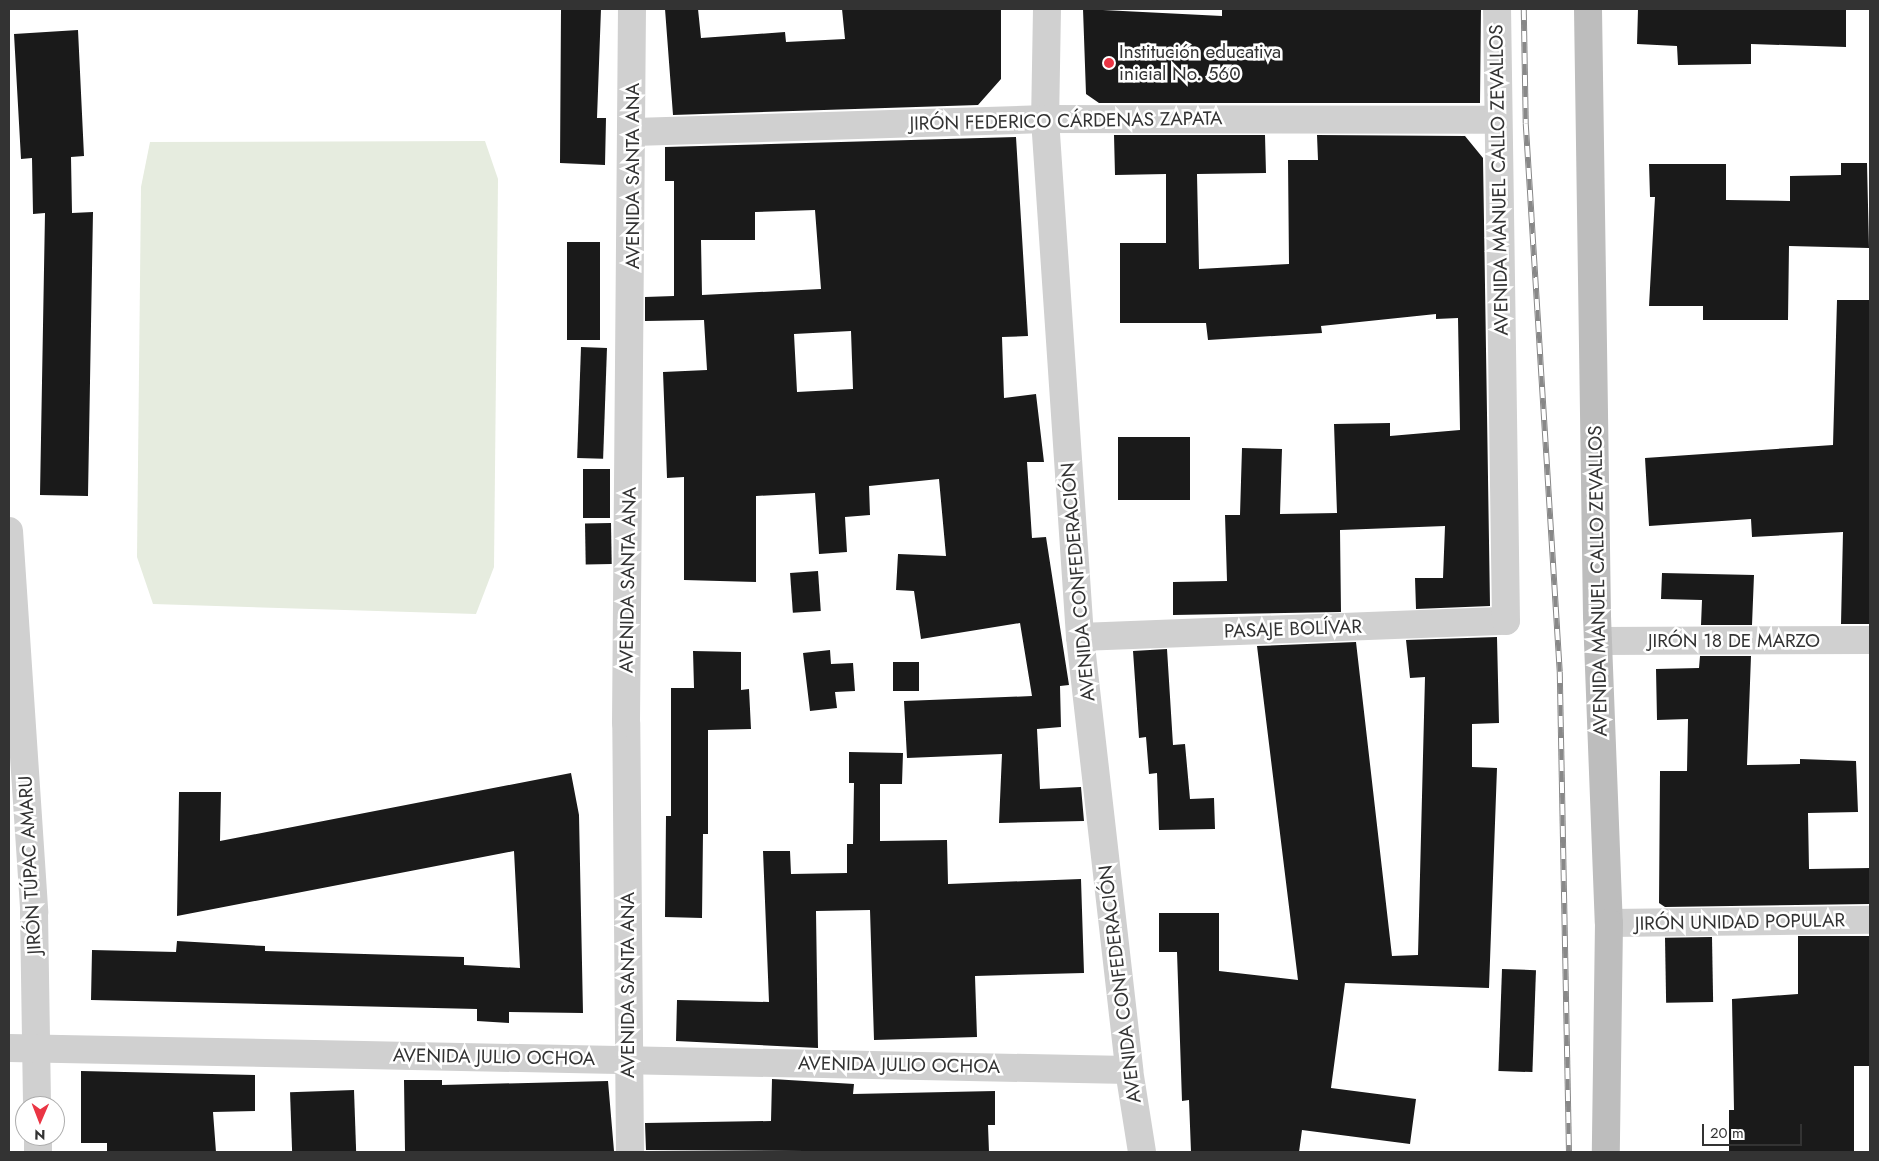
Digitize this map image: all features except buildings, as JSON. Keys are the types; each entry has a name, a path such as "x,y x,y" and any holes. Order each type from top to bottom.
{"street":[{"name":"AVENIDA SANTA ANA","path":"630,1152 626,723 634,132 632,9"},
{"name":"AVENIDA CONFEDERACIÓN","path":"1047,9 1045,119 1080,636 1128,1070 1142,1152"},
{"name":"AVENIDA MANUEL CALLO ZEVALLOS","path":"1497,9 1506,621"},
{"name":"AVENIDA MANUEL CALLO ZEVALLOS","path":"1588,9 1598,641 1609,924 1606,1152"},
{"name":"JIRÓN FEDERICO CÁRDENAS ZAPATA","path":"634,132 1045,119 1498,120"},
{"name":"JIRÓN TÚPAC AMARU","path":"9,531 15,706 34,912 37,1096"},
{"name":"PASAJE BOLÍVAR","path":"1080,636 1506,621"},
{"name":"JIRÓN 18 DE MARZO","path":"1598,641 1870,640"},
{"name":"JIRÓN UNIDAD POPULAR","path":"1609,924 1870,920"},
{"name":"AVENIDA JULIO OCHOA","path":"9,1048 1128,1070"}],"shaded area":[{"path":"485,141 498,179 494,567 476,614 153,604 137,557 141,187 150,142"}],"railway":[{"path":"1524,9 1526,124 1560,672 1569,1152"}],"place":[{"name":"Institución educativa inicial No. 560","path":"1109,63"}]}
